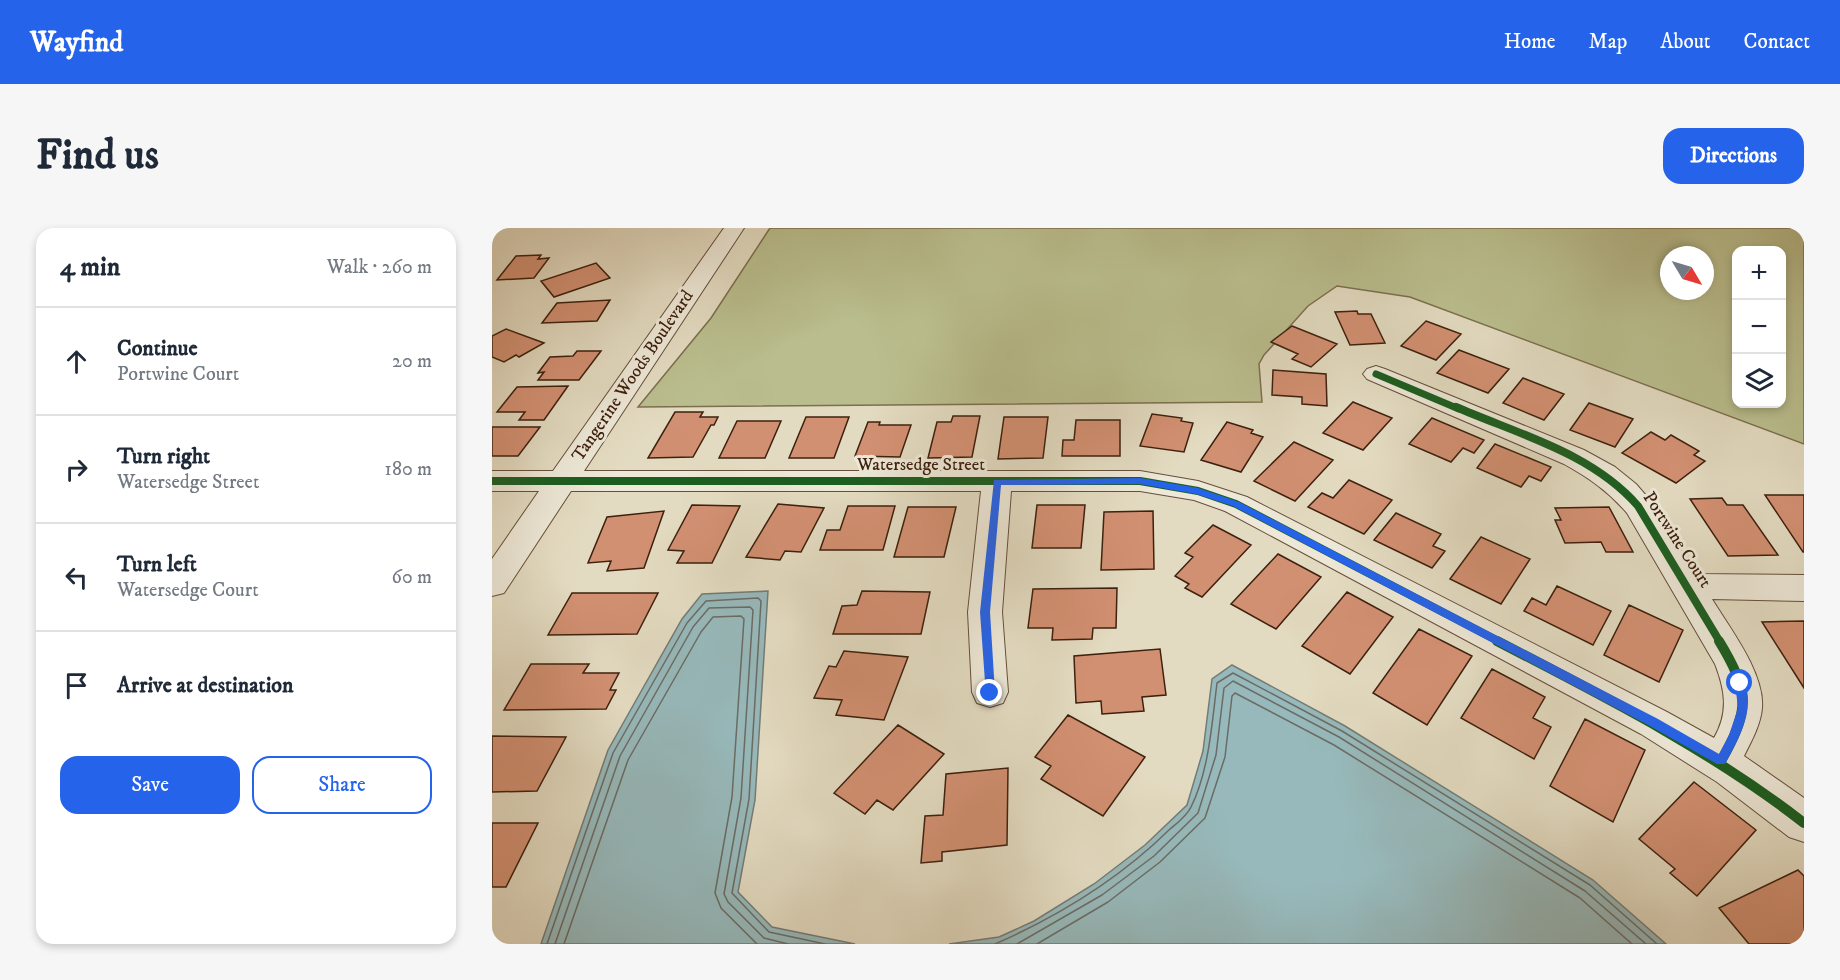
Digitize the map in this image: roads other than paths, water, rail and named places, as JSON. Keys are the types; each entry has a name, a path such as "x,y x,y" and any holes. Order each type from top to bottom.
{"street":[{"name":"Tangerine Woods Boulevard","path":"492,584 734,228"},
{"name":"Portwine Court","path":"1376,374 1574,457 1605,474 1625,491 1638,506 1688,586 1731,660 1740,683 1744,708 1735,736 1721,761"},
{"name":"Watersedge Street","path":"492,481 1140,481 1198,491 1236,504 1654,723 1721,761 1804,823"},
{"path":"990,693 985,612 997,482"},
{"path":"1688,586 1804,588"}],"water":[{"path":"768,591 755,800 738,892 772,927 855,944 541,944 608,750 682,619 702,594"},
{"path":"1232,665 1345,726 1593,880 1666,944 949,944 999,937 1034,921 1094,884 1145,845 1187,805 1203,751 1212,679"}]}
